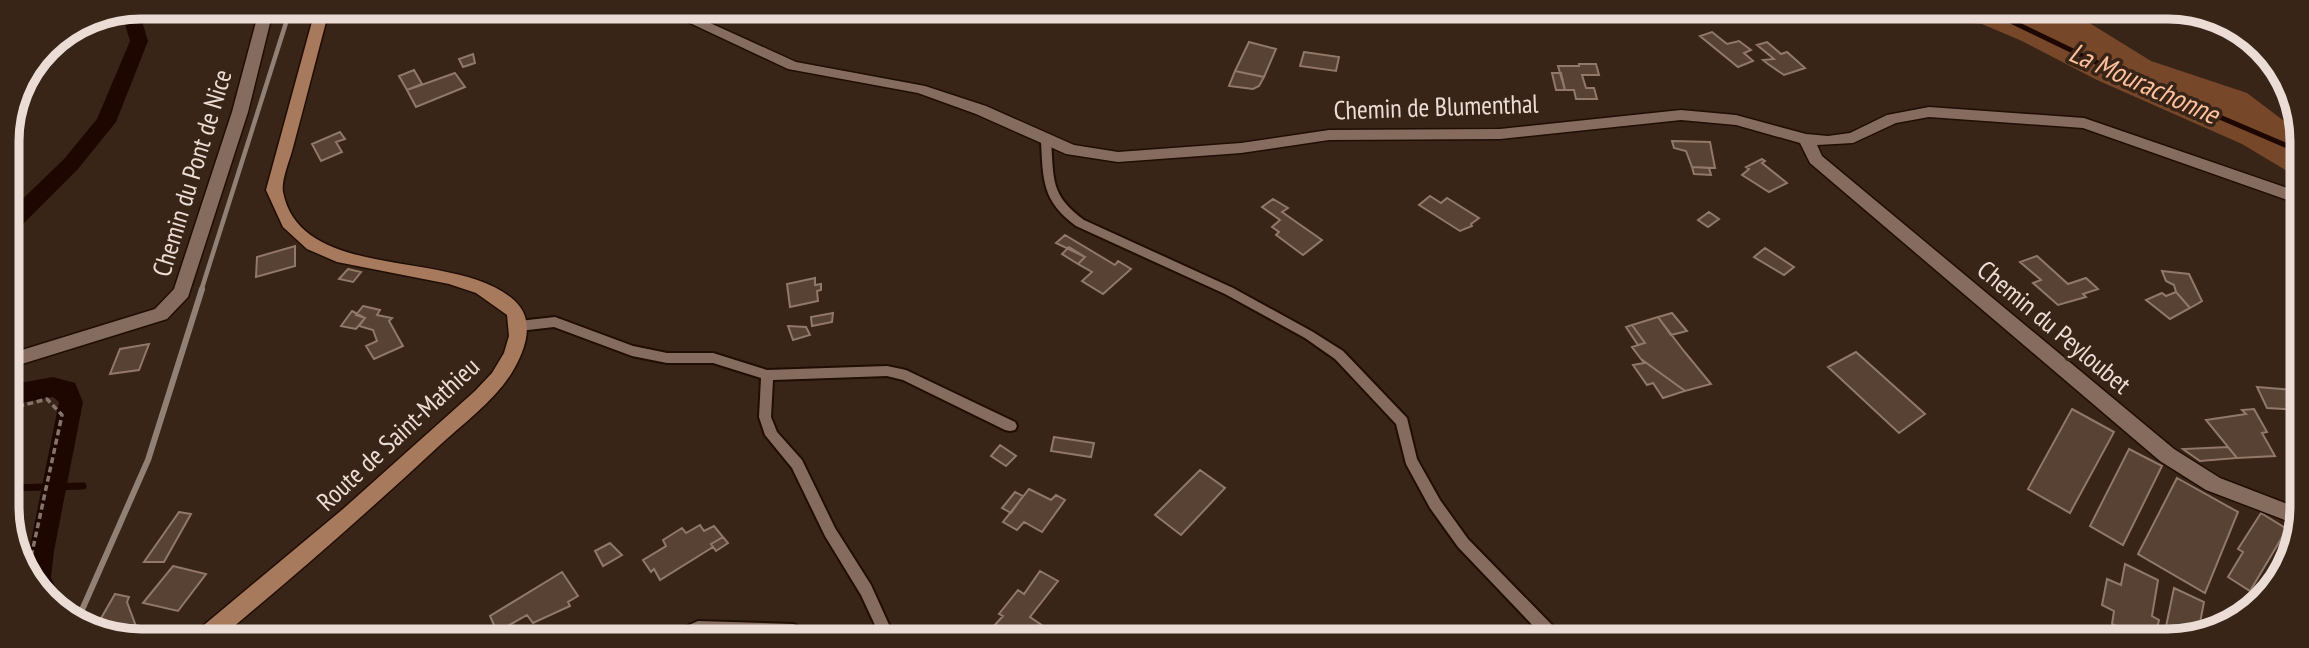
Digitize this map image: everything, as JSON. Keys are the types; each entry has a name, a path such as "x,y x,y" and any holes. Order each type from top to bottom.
{"street":[{"name":"Chemin du Pont de Nice","path":"19,358 161,314 182,292 240,113 264,19"},
{"path":"320,19 274,190 278,208 293,229 330,254 464,283 491,293 510,306 519,326"},
{"name":"Chemin de Blumenthal","path":"689,19 793,66 920,89 981,110 1071,150 1118,158 1241,148 1329,135 1500,134 1586,123 1681,116 1736,120 1806,139 1828,141 1853,138 1892,119 1929,112 2084,123 2290,195"},
{"name":"Chemin du Peyloubet","path":"1806,139 1816,159 2167,455 2213,484 2290,514"},
{"name":"Route de Saint-Mathieu","path":"215,629 378,492 483,394 503,371 514,351 519,326"}],"lane":[{"path":"1046,141 1050,186 1058,209 1080,223 1228,291 1339,355 1402,422 1411,460 1435,504 1463,543 1545,628"},
{"path":"519,326 555,322 632,351 667,358 713,358 767,375 887,371 906,375 1010,426"},
{"path":"767,375 765,417 772,435 797,464 830,531 866,590 883,629"},
{"path":"696,629 721,629"}],"path":[{"path":"19,406 47,399 62,415 31,558"}],"shaded area":[{"path":"1930,19 2083,19 2151,61 2247,93 2288,124 2290,173 2242,144 2097,80 2022,41 1982,24"}],"building":[{"path":"1712,32 1727,44 1739,41 1751,50 1744,53 1753,61 1738,67 1700,36"},
{"path":"1249,42 1276,49 1264,77 1235,71"},
{"path":"1767,42 1781,54 1787,52 1805,68 1784,75 1763,60 1774,59 1757,45"},
{"path":"1304,52 1339,57 1336,71 1300,66"},
{"path":"473,54 475,63 463,67 459,59"},
{"path":"1596,64 1599,75 1582,75 1586,88 1594,88 1597,99 1576,99 1574,90 1565,90 1558,66"},
{"path":"414,70 422,84 407,90 399,76"},
{"path":"1235,71 1264,77 1259,86 1253,89 1229,86"},
{"path":"455,73 465,87 416,107 407,90"},
{"path":"1552,73 1561,73 1565,90 1556,90"},
{"path":"340,132 345,139 336,142 342,152 321,161 312,144"},
{"path":"1672,141 1710,142 1715,168 1692,167 1686,151 1674,148"},
{"path":"1762,159 1765,161 1762,163 1787,183 1769,192 1742,175 1749,169 1746,167"},
{"path":"1692,167 1709,168 1711,175 1694,174"},
{"path":"1430,196 1441,203 1447,198 1479,218 1472,226 1460,231 1419,205"},
{"path":"1273,199 1288,208 1282,212 1322,240 1303,255 1276,235 1279,232 1272,227 1280,220 1262,207"},
{"path":"1709,212 1719,219 1708,227 1698,220"},
{"path":"1065,235 1115,265 1118,261 1131,269 1103,294 1082,281 1092,272 1078,264 1085,257 1056,243"},
{"path":"295,246 295,266 256,277 257,257"},
{"path":"1069,247 1085,257 1078,264 1062,254"},
{"path":"1765,248 1794,267 1784,275 1754,257"},
{"path":"2037,256 2068,284 2086,278 2098,289 2083,294 2086,297 2058,305 2033,283 2041,280 2020,262"},
{"path":"348,269 361,272 353,282 339,279"},
{"path":"2162,271 2189,274 2202,301 2190,308 2176,292 2174,285 2166,281"},
{"path":"815,278 815,285 821,284 821,290 817,291 818,301 790,307 787,284"},
{"path":"2176,292 2190,308 2170,319 2146,300 2162,293 2166,296"},
{"path":"363,306 380,310 377,315 392,318 389,321 403,346 374,359 366,346 377,341 373,330 359,326 365,318 356,315"},
{"path":"352,311 365,318 356,329 341,326"},
{"path":"833,313 832,322 812,326 811,317"},
{"path":"1672,313 1687,331 1671,335 1658,317"},
{"path":"1658,317 1711,384 1685,391 1641,359 1632,347 1645,343 1632,325"},
{"path":"1632,325 1645,343 1638,345 1626,327"},
{"path":"788,326 806,327 810,335 793,340"},
{"path":"149,344 139,370 110,374 120,349"},
{"path":"1856,352 1925,414 1899,433 1828,367"},
{"path":"1641,359 1685,391 1663,398 1653,383 1647,385 1633,365 1644,363"},
{"path":"2257,387 2290,390 2290,409 2267,408"},
{"path":"2072,409 2114,432 2070,513 2028,489"},
{"path":"2254,409 2267,432 2262,433 2275,456 2237,458 2206,420 2246,414 2242,410"},
{"path":"1054,437 1094,443 1091,457 1051,451"},
{"path":"1000,445 1016,456 1006,466 991,456"},
{"path":"2228,447 2237,458 2200,461 2183,449"},
{"path":"2129,449 2162,466 2123,545 2090,526"},
{"path":"1200,470 1225,488 1181,535 1155,515"},
{"path":"2177,478 2238,512 2205,593 2138,554"},
{"path":"1029,489 1051,500 1056,495 1065,500 1042,532 1024,522 1017,530 1003,522"},
{"path":"1015,492 1023,496 1011,513 1002,508"},
{"path":"179,512 191,514 164,562 144,562"},
{"path":"2261,513 2287,529 2250,591 2228,577 2243,552 2238,549"},
{"path":"700,525 704,531 714,526 723,537 711,544 713,547 660,580 654,569 651,572 643,560 666,546 663,540 682,528 686,533"},
{"path":"723,537 728,543 716,551 711,544"},
{"path":"610,543 622,555 603,566 595,551"},
{"path":"2125,564 2158,580 2152,616 2159,620 2157,628 2120,628 2112,624 2114,611 2102,605 2107,579 2121,585"},
{"path":"173,566 206,574 178,611 143,603"},
{"path":"1040,571 1058,581 1030,617 1046,629 992,629 1003,616 999,614 1018,590 1024,594"},
{"path":"562,572 578,596 568,602 570,606 533,623 527,615 503,629 496,629 490,616"},
{"path":"2174,588 2204,602 2200,624 2166,628"},
{"path":"115,594 129,597 127,602 137,629 110,625 100,621"}],"waterway":[{"name":"La Mourachonne","path":"2007,19 2133,80 2290,147"},
{"path":"20,214 71,164 106,122 139,41 133,20"},
{"path":"19,393 53,387 67,390 71,402 39,572"},
{"path":"19,488 83,486"}],"railway":[{"path":"201,291 287,19"},
{"path":"81,612 148,460 202,289"}]}
